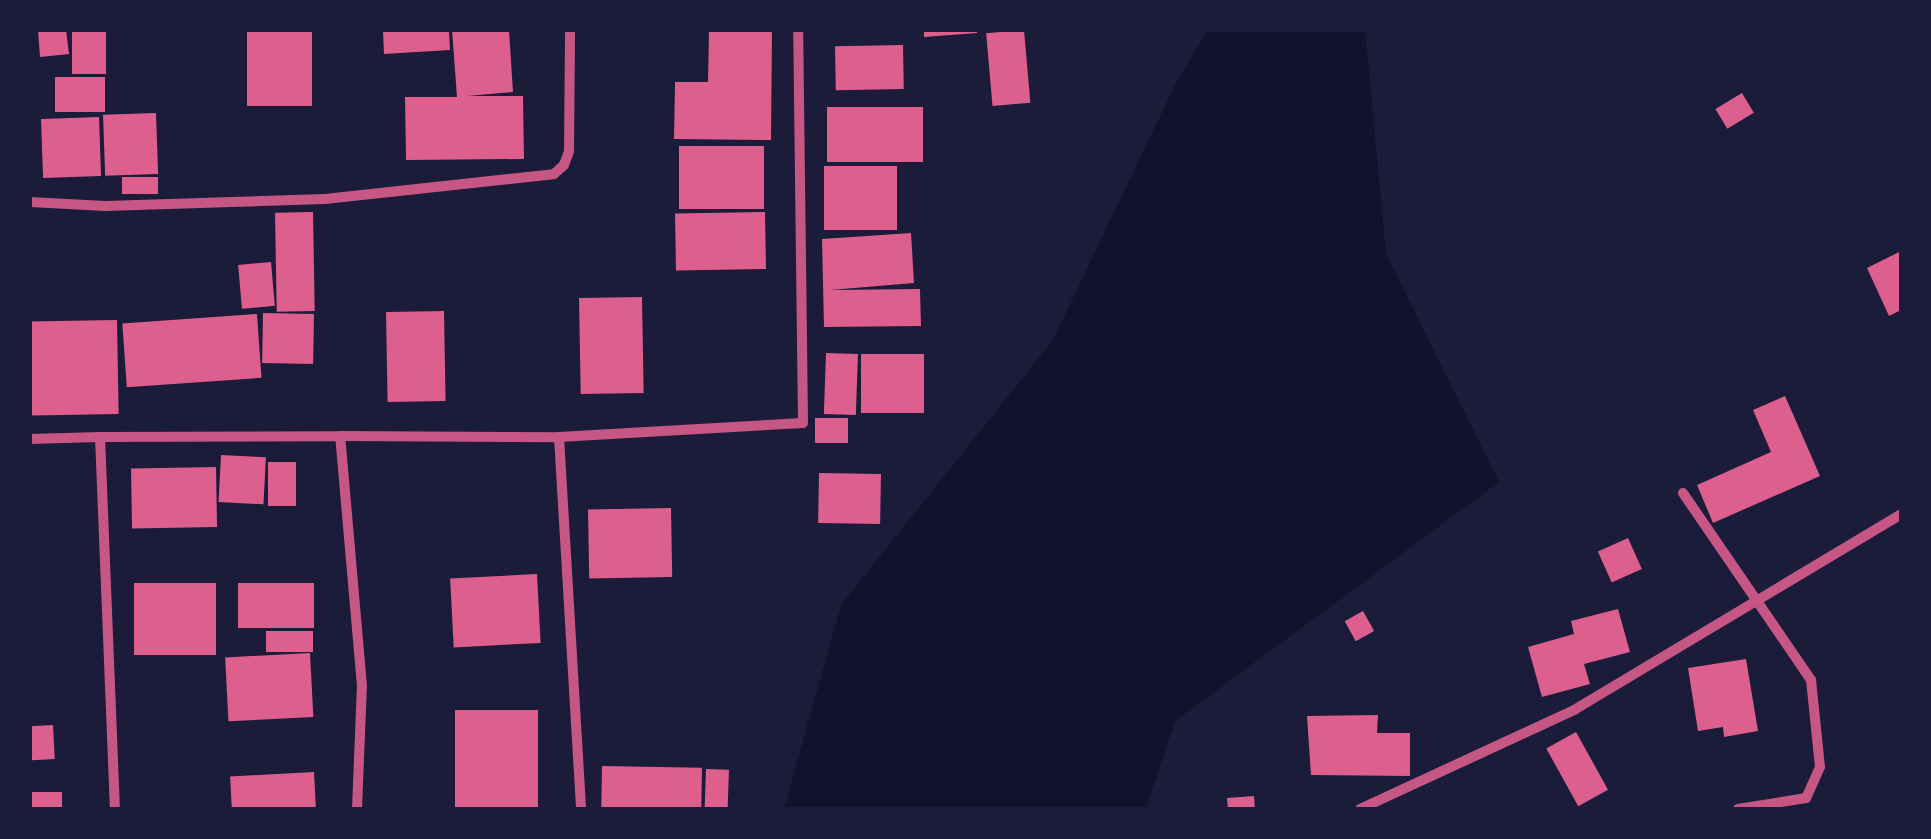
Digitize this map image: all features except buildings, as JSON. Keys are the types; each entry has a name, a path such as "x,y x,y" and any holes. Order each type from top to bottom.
{"street":[{"path":"30,202 105,206 325,198 554,174 564,165 568,152 570,30"},
{"path":"30,439 559,437 803,423 798,30"},
{"path":"340,436 362,686 357,809"},
{"path":"100,437 115,809"},
{"path":"559,437 582,809"},
{"path":"1683,494 1811,680 1820,767 1806,798 1738,809"},
{"path":"1360,809 1574,710 1901,514"}],"shaded area":[{"path":"1208,30 1365,30 1386,254 1499,482 1175,721 1146,809 784,809 841,605 1053,340 1175,85"}]}
